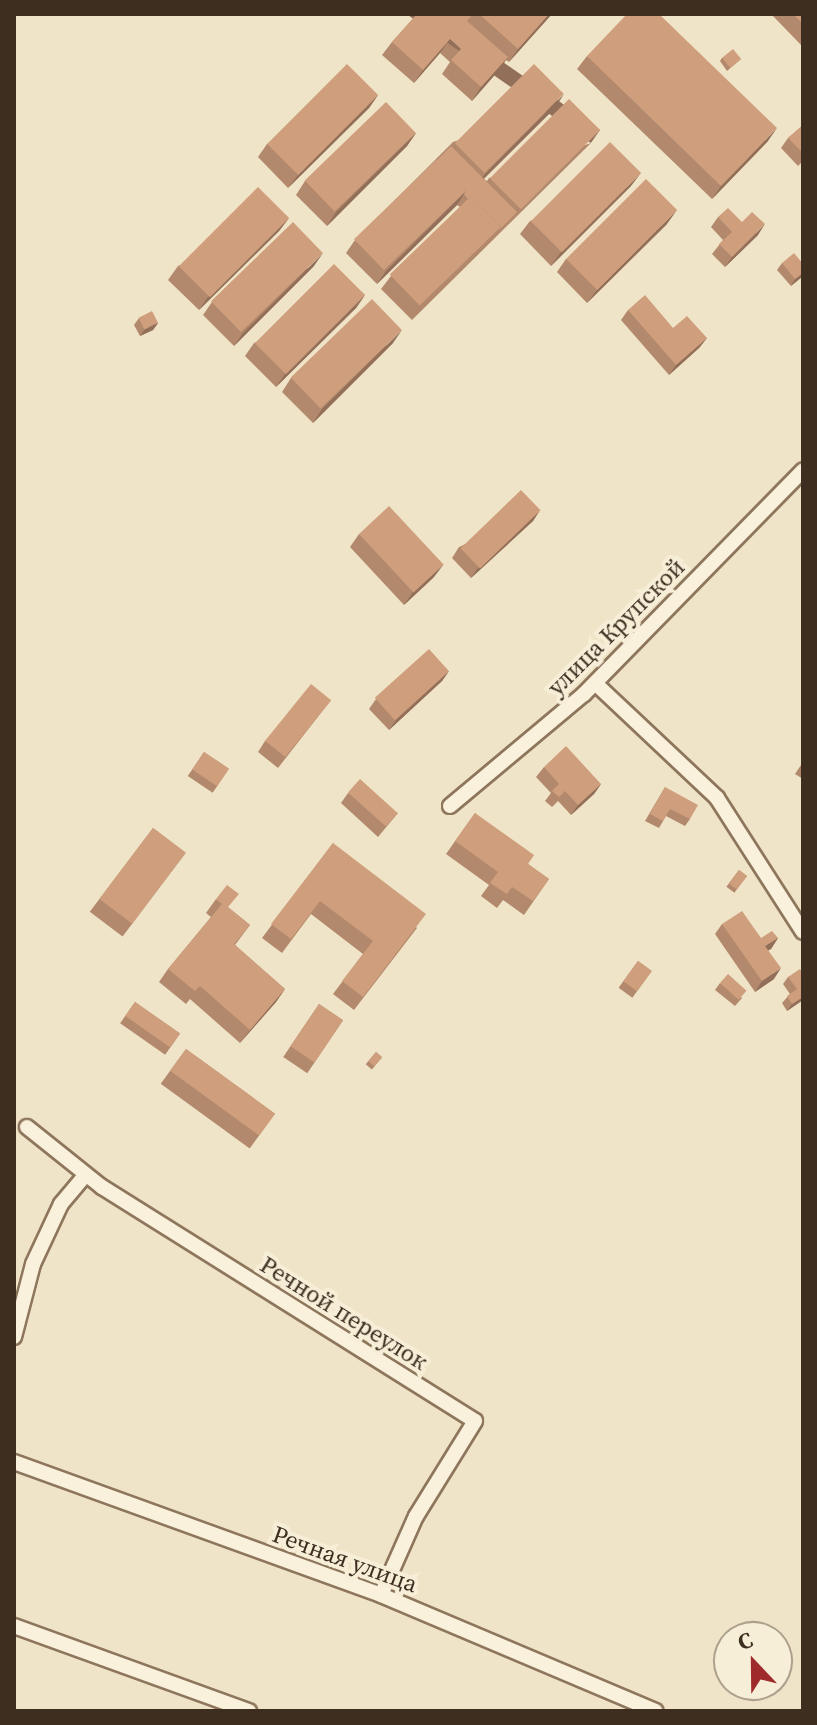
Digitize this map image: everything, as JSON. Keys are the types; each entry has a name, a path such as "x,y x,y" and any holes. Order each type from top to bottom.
{"street":[{"name":"улица Крупской","path":"450,806 595,683 803,470"},
{"path":"595,683 717,798 803,932"},
{"path":"789,912 803,904"},
{"name":"Речной переулок","path":"27,1127 85,1175 475,1421 416,1516 381,1595"},
{"path":"14,1337 33,1264 61,1204 85,1175"},
{"name":"Речная улица","path":"14,1462 381,1595 656,1711"},
{"path":"14,1626 249,1711"}],"building":[{"path":"417,14 473,14 467,21 508,57 481,87 451,60 461,49 450,39 423,70 392,42"},
{"path":"479,14 549,14 518,49"},
{"path":"627,14 659,14 777,128 721,186 587,56"},
{"path":"793,14 803,14 803,24"},
{"path":"733,49 741,59 730,68 722,58"},
{"path":"347,64 378,95 298,175 267,144"},
{"path":"534,64 564,94 485,173 455,143"},
{"path":"569,99 600,130 521,209 490,178"},
{"path":"386,102 416,133 335,211 305,180"},
{"path":"803,125 803,153 788,138"},
{"path":"610,142 641,173 562,252 531,221"},
{"path":"451,146 517,212 499,230 501,227 471,196 468,199 464,194 466,191 436,161"},
{"path":"436,160 466,191 384,270 354,239"},
{"path":"646,179 677,210 597,290 566,259"},
{"path":"258,187 289,218 210,297 179,266"},
{"path":"471,196 501,227 420,305 390,274"},
{"path":"728,208 742,222 752,212 765,224 732,257 719,244 732,232 718,217"},
{"path":"293,222 323,253 241,332 211,301"},
{"path":"794,253 803,264 803,273 795,279 782,263"},
{"path":"334,264 365,295 286,374 255,343"},
{"path":"645,295 673,328 687,316 707,338 676,365 628,310"},
{"path":"372,299 402,330 321,408 291,377"},
{"path":"152,311 158,323 145,329 139,318"},
{"path":"521,490 540,510 480,568 461,548"},
{"path":"389,506 444,565 414,592 359,534"},
{"path":"429,649 449,671 395,720 375,698"},
{"path":"311,684 331,700 285,757 265,741"},
{"path":"566,746 601,784 578,805 565,791 559,797 552,791 559,784 544,767"},
{"path":"204,752 229,769 217,786 192,769"},
{"path":"360,779 398,813 386,827 348,792"},
{"path":"665,787 698,805 690,819 670,809 663,821 650,814"},
{"path":"475,813 534,855 528,864 549,879 533,901 512,887 507,894 490,883 498,872 455,841"},
{"path":"153,828 186,853 132,924 99,899"},
{"path":"333,843 426,914 363,997 342,981 373,941 320,901 291,939 271,924"},
{"path":"739,870 747,876 737,890 729,884"},
{"path":"227,885 239,894 228,907 250,925 234,944 285,989 250,1030 200,986 195,991 168,969 222,904 216,899"},
{"path":"742,911 761,938 772,931 778,938 765,946 781,968 762,981 722,924"},
{"path":"638,961 652,971 637,991 623,981"},
{"path":"800,969 803,973 803,997 792,1004 787,996 797,989 788,977"},
{"path":"728,974 747,991 739,1000 720,983"},
{"path":"135,1002 180,1034 170,1047 125,1016"},
{"path":"319,1004 343,1020 315,1062 290,1046"},
{"path":"186,1049 275,1114 259,1135 170,1071"},
{"path":"376,1052 382,1057 374,1066 368,1061"}]}
